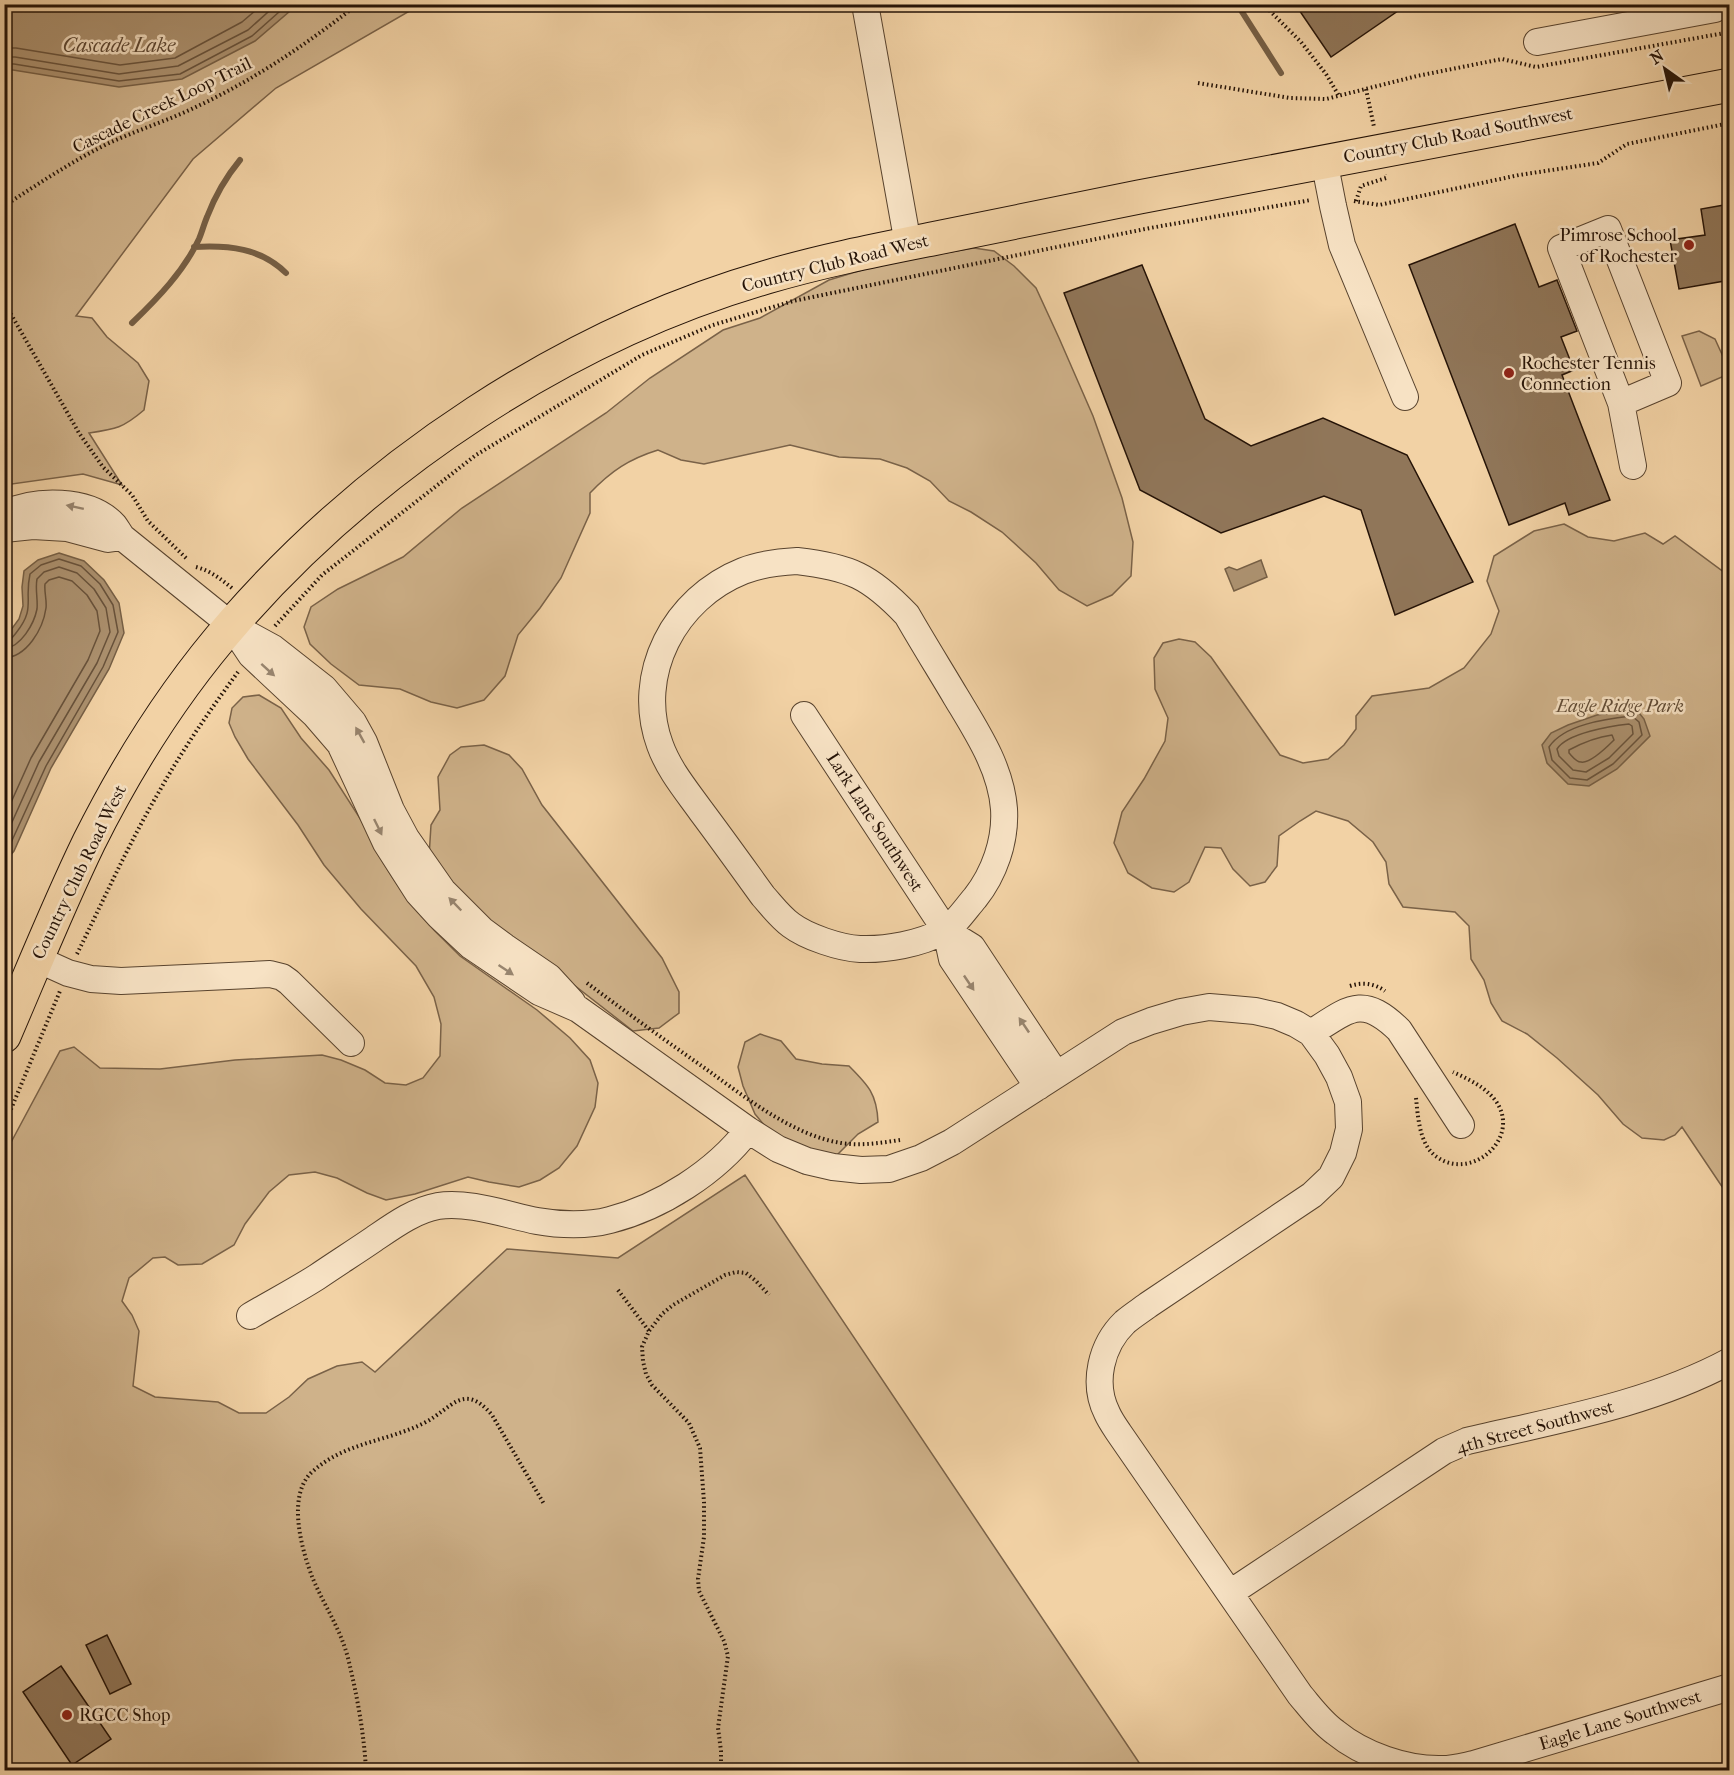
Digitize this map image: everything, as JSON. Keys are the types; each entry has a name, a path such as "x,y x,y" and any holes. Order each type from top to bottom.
{"main road":[{"name":"Country Club Road Southwest","path":"1186,188 1324,160 1730,85"},
{"name":"Country Club Road West","path":"4,1036 91,839 128,772 168,708 241,614 319,536 435,440 475,413 604,340 729,289 806,267 908,244 1186,188"}],"street":[{"path":"865,4 908,244"},
{"path":"1537,42 1622,15 1715,9"},
{"path":"1324,160 1342,245 1405,398"},
{"path":"1621,403 1668,383 1608,229 1561,248 1621,403 1633,466"},
{"path":"4,514 16,508 49,503 71,505 92,511 103,516 122,537 241,614 251,655 336,738 348,759 386,843 418,893 439,916 471,946 539,992 578,1009 778,1149 807,1161 833,1167 861,1170 889,1169 921,1158 952,1142 1123,1032 1151,1020 1209,1007 1255,1011 1277,1016 1311,1033 1346,1011 1359,1008 1374,1011 1399,1030 1461,1125"},
{"path":"4,529 50,526 108,539 122,537"},
{"path":"797,561 834,566 855,573 874,584 907,615 985,745 998,777 1004,809 1003,831 990,876 979,893 946,931 918,941 859,949 836,945 793,927 763,896 671,769 653,722 652,697 655,671 665,642 681,617 700,596 721,581 745,570 777,562 797,561"},
{"name":"Lark Lane Southwest","path":"804,715 946,931 952,959 1047,1081"},
{"path":"37,959 68,973 91,979 121,981 270,975 282,977 351,1043"},
{"name":"Eagle Lane Southwest","path":"1311,1033 1339,1077 1348,1102 1349,1129 1343,1153 1331,1176 1312,1195 1124,1323 1108,1345 1100,1373 1101,1394 1110,1419 1300,1695 1334,1732 1368,1752 1392,1762 1414,1767 1443,1769 1474,1764 1730,1687"},
{"path":"250,1316 417,1213 439,1206 462,1206 540,1222 579,1224 608,1221 639,1211 678,1190 716,1165 736,1147 748,1130"},
{"name":"4th Street Southwest","path":"1230,1593 1444,1451 1467,1441 1614,1407 1651,1396 1689,1382 1730,1361"}],"path":[{"name":"Cascade Creek Loop Trail","path":"4,206 99,148 199,106 242,83 287,57 358,4"},
{"path":"1198,83 1290,98 1326,99 1339,96 1326,74 1301,42 1263,4"},
{"path":"275,626 322,575 476,455 642,355 713,325 793,301 1139,230 1331,197 1379,206 1520,175 1598,163 1627,144 1730,123"},
{"path":"4,302 79,433 103,467 132,495 148,521 182,552 194,567 207,570 218,577 241,614 275,626 284,632"},
{"path":"4,1126 68,973 135,836 185,748 235,676"},
{"path":"582,980 739,1093 791,1125 815,1136 858,1145 879,1144 909,1137"},
{"path":"721,1770 718,1728 728,1656 724,1641 699,1591 698,1580 704,1537 700,1448 689,1423 652,1385 646,1374 642,1347 649,1331 662,1314 673,1305 730,1274 746,1273 769,1295"},
{"path":"618,1290 649,1331"},
{"path":"366,1770 357,1701 347,1658 339,1632 313,1579 300,1530 298,1501 310,1474 323,1462 340,1452 374,1439 408,1430 436,1417 456,1401 468,1398 484,1405 492,1415 544,1504"}],"green space":[{"path":"4,5 420,5 276,88 193,159 76,316 92,318 107,337 138,363 149,381 144,410 119,427 89,433 122,485 83,474 5,485"},
{"path":"974,248 994,251 1014,266 1036,288 1093,416 1122,498 1133,542 1131,576 1112,595 1087,606 1059,590 1036,563 1002,532 949,501 930,481 907,468 880,459 839,457 790,445 704,464 681,460 658,450 638,457 621,467 605,478 590,493 590,513 561,578 518,635 505,676 484,700 457,708 431,702 400,689 359,685 331,664 310,644 304,627 311,607 338,589 403,557 462,508 606,413 650,378 723,330 760,318 829,280 885,263"},
{"path":"1699,331 1715,339 1730,372 1701,386 1682,336"},
{"name":"Eagle Ridge Park","path":"1564,524 1588,537 1614,541 1645,533 1663,544 1675,536 1729,576 1729,1197 1682,1127 1675,1135 1664,1140 1642,1138 1623,1124 1598,1095 1557,1058 1527,1034 1502,1021 1491,1003 1484,980 1471,959 1469,926 1455,912 1403,907 1389,884 1386,862 1373,842 1348,821 1316,811 1300,821 1279,836 1277,866 1265,882 1250,886 1233,869 1221,848 1205,847 1189,882 1174,892 1152,888 1128,873 1114,843 1122,812 1165,741 1168,718 1155,689 1154,658 1163,643 1179,639 1195,642 1211,657 1280,755 1303,763 1328,759 1344,745 1356,729 1356,716 1372,696 1429,688 1464,668 1491,634 1499,611 1487,581 1494,556 1534,531"},
{"path":"259,695 281,708 301,738 329,770 363,823 376,851 393,878 407,899 434,930 460,956 537,1010 570,1038 590,1060 598,1083 595,1107 577,1146 559,1168 540,1180 519,1187 468,1177 415,1194 386,1200 337,1178 315,1172 289,1175 269,1192 245,1224 234,1245 202,1264 178,1265 165,1257 153,1258 129,1278 122,1301 139,1331 133,1386 155,1397 218,1402 239,1413 266,1413 289,1397 308,1379 337,1366 362,1362 375,1372 507,1249 618,1258 745,1175 1144,1770 5,1770 4,1159 60,1051 74,1047 100,1068 160,1069 235,1060 322,1055 365,1070 385,1083 406,1085 423,1078 440,1056 441,1024 434,997 416,966 361,909 324,865 298,825 248,759 235,737 229,723 232,708 243,697"},
{"path":"484,745 509,755 522,769 542,805 662,958 679,992 679,1013 659,1028 633,1031 538,957 496,929 456,891 429,857 431,825 440,810 438,777 450,755 461,747"},
{"path":"760,1034 781,1041 796,1059 849,1066 870,1091 876,1104 878,1122 858,1134 836,1156 813,1155 775,1138 755,1114 738,1067 745,1042"}],"water":[{"name":"Cascade Lake","path":"4,5 297,5 255,41 182,79 119,87 5,70"},
{"path":"59,553 84,561 104,580 119,603 124,633 109,669 51,768 14,851 5,862 5,638 19,619 23,606 24,571 38,560"},
{"path":"1261,560 1267,577 1234,591 1225,569 1229,567 1237,570"},
{"path":"1636,709 1644,719 1650,736 1617,769 1589,786 1568,784 1547,763 1542,745 1551,733 1597,715"}],"building":[{"path":"1295,4 1408,4 1331,57"},
{"path":"1730,204 1730,280 1679,289 1670,240 1705,235 1701,209"},
{"name":"Rochester Tennis Connection","path":"1515,224 1539,287 1557,280 1577,331 1561,337 1574,370 1562,375 1610,500 1569,515 1565,503 1509,525 1409,265"},
{"path":"1142,265 1205,419 1251,446 1323,418 1407,455 1473,582 1395,615 1361,510 1324,496 1221,533 1140,490 1064,293"},
{"path":"107,1635 131,1684 110,1694 86,1645"},
{"name":"RGCC Shop","path":"61,1666 111,1739 72,1765 23,1692"}],"waterway":[{"path":"1237,4 1281,73"},
{"path":"132,323 161,294 186,262 199,239 217,194 240,160"},
{"path":"194,247 231,248 255,253 286,273"}],"place":[{"name":"Pimrose School of Rochester","path":"1689,245"},
{"name":"Rochester Tennis Connection","path":"1509,373"},
{"name":"RGCC Shop","path":"67,1715"}]}
